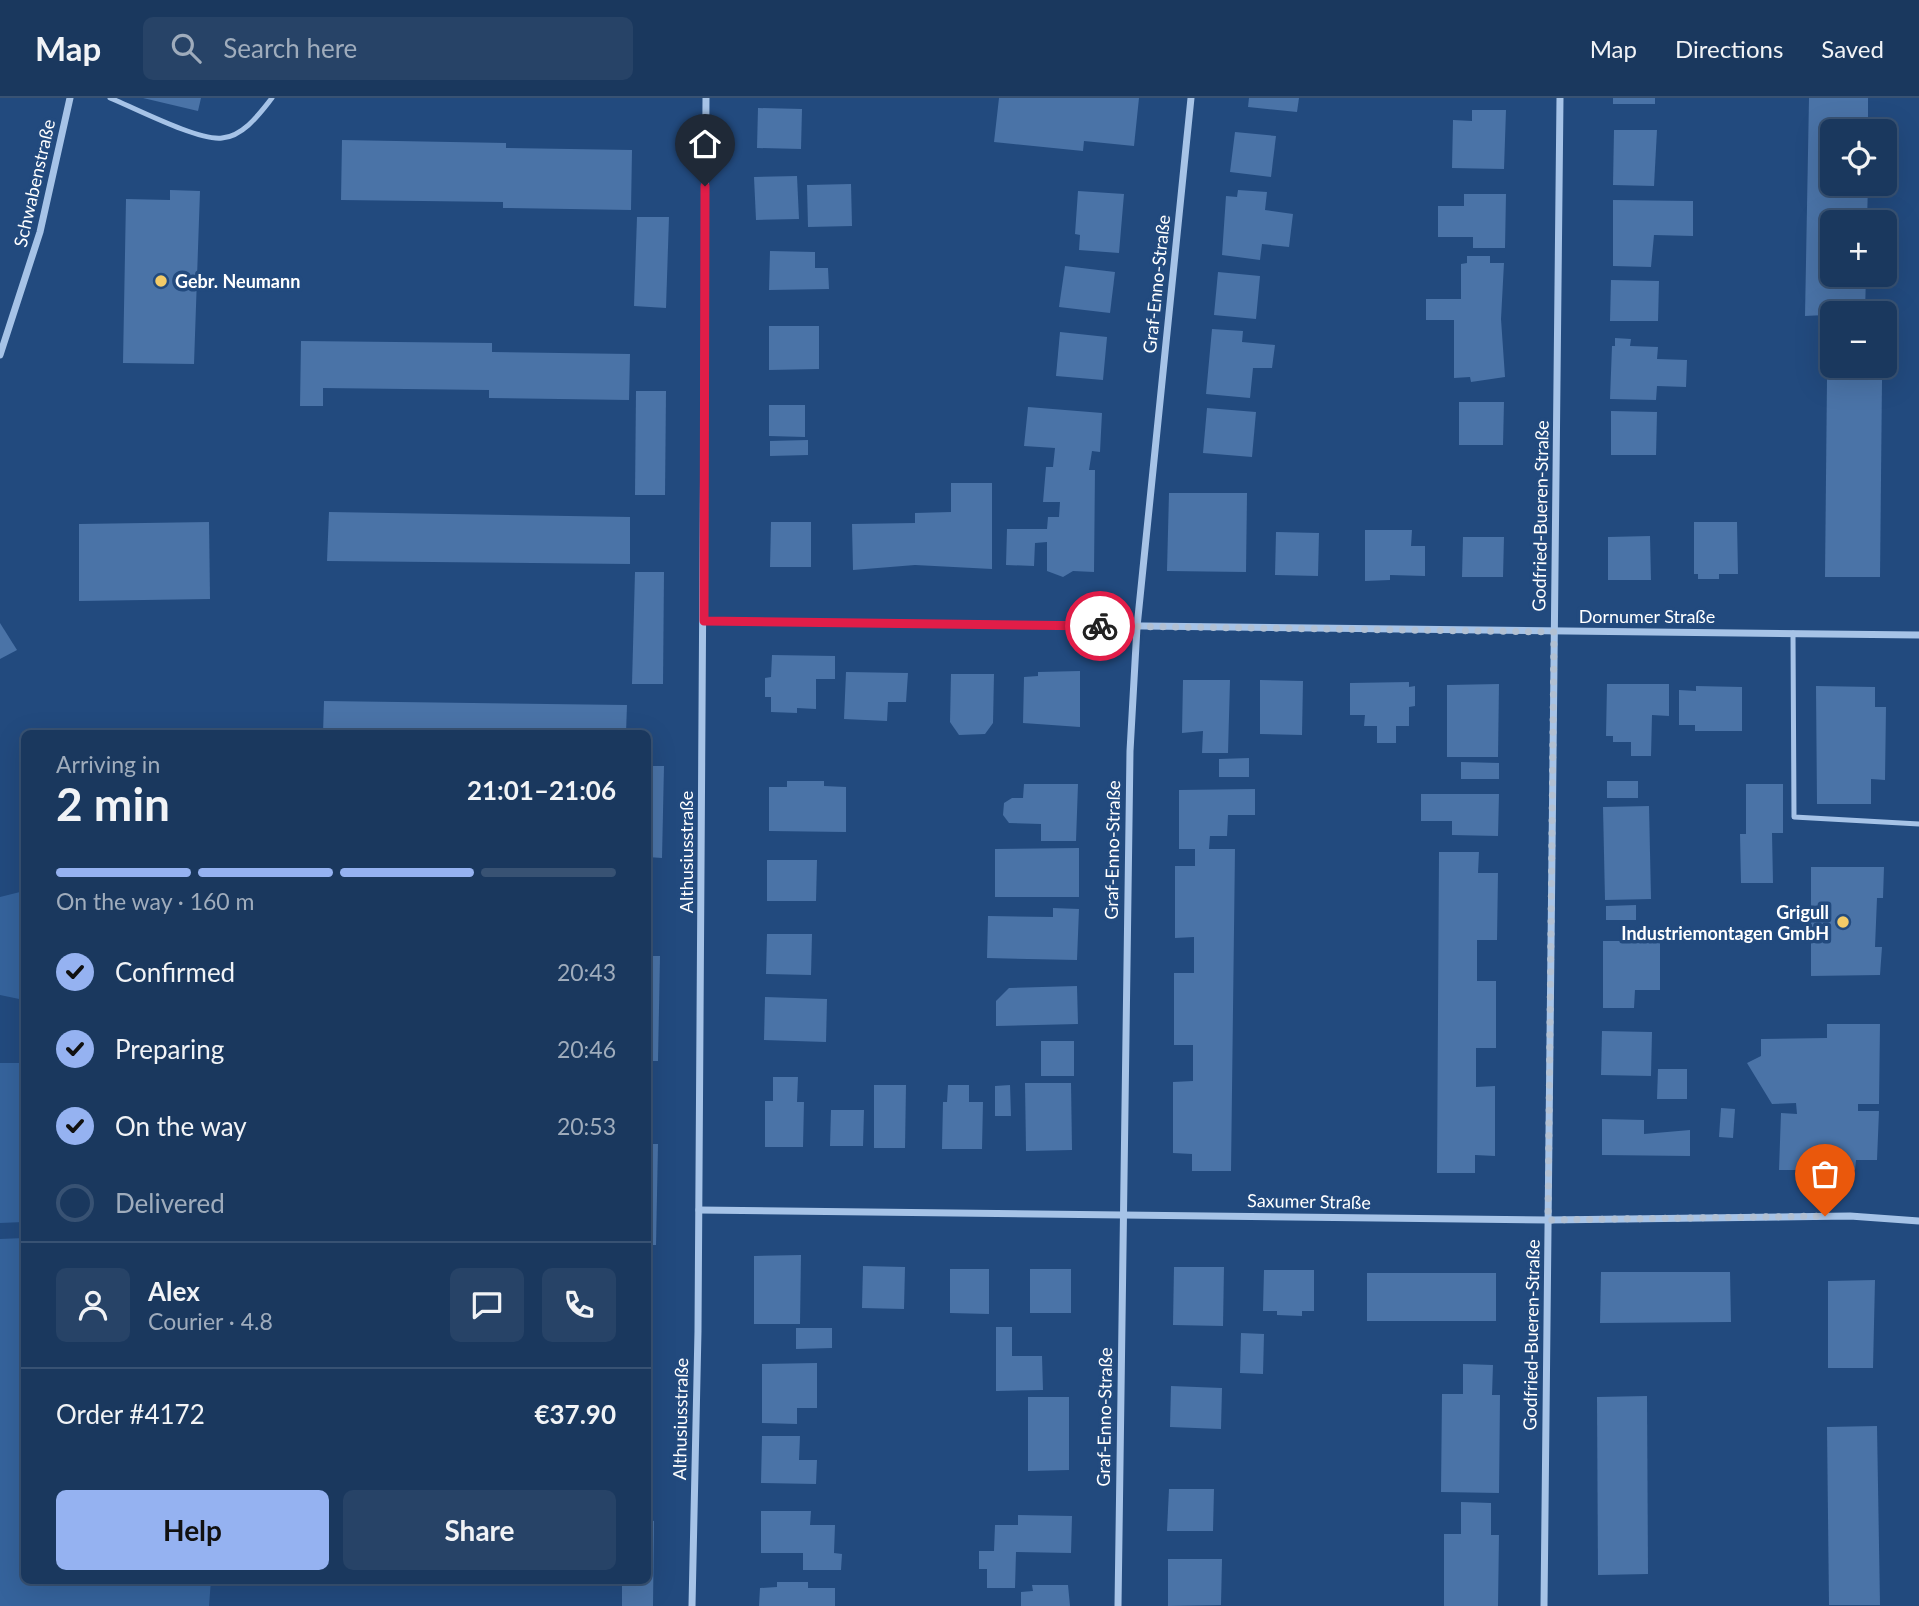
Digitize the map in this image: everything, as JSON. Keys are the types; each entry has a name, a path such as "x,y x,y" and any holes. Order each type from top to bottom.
{"street":[{"name":"Schwabenstraße","path":"0,355 40,232 70,98"},
{"name":"Althusiusstraße","path":"692,1606 699,1210 706,98"},
{"name":"Graf-Enno-Straße","path":"1118,1606 1130,751 1137,627 1191,98"},
{"name":"Godfried-Bueren-Straße","path":"1544,1606 1560,98"},
{"name":"Dornumer Straße","path":"704,621 1919,635"},
{"name":"Saxumer Straße","path":"699,1210 1548,1220 1850,1216 1919,1221"}],"lane":[{"path":"110,98 186,130 223,138 249,126 272,98"},
{"path":"1793,633 1794,817 1919,824"}],"shaded area":[{"path":"21,892 21,999 0,995 0,897"},
{"path":"0,1063 21,1063 21,1222 0,1223"},
{"path":"21,1238 21,1584 211,1584 209,1606 0,1606 0,1239"}],"building":[{"path":"143,98 201,98 198,111"},
{"path":"999,98 1139,98 1134,146 1084,141 1083,151 994,142"},
{"path":"1249,98 1299,98 1297,112 1248,107"},
{"path":"1613,98 1655,98 1655,104 1613,104"},
{"path":"1809,98 1868,98 1868,119 1820,119 1820,196 1868,196 1867,210 1820,210 1820,287 1866,287 1865,301 1820,301 1820,315 1805,316"},
{"path":"758,108 802,109 801,149 757,148"},
{"path":"1472,110 1506,110 1504,169 1452,168 1453,120 1472,121"},
{"path":"1614,130 1657,130 1654,186 1613,185"},
{"path":"1235,132 1276,136 1271,177 1230,172"},
{"path":"342,140 506,143 506,148 632,150 631,210 503,208 503,202 341,200"},
{"path":"797,176 799,219 756,220 754,177"},
{"path":"851,184 852,226 808,227 807,185"},
{"name":"Gebr. Neumann","path":"170,190 200,191 194,364 123,363 126,199 170,200"},
{"path":"1238,190 1267,192 1265,210 1293,214 1289,247 1262,244 1260,260 1222,255 1226,196 1237,197"},
{"path":"1078,191 1124,194 1119,253 1079,250 1080,235 1075,234"},
{"path":"1464,194 1506,194 1505,248 1473,248 1473,237 1438,237 1438,206 1464,206"},
{"path":"1613,200 1693,201 1693,236 1654,235 1651,267 1613,266"},
{"path":"637,217 669,217 666,308 634,306"},
{"path":"770,251 815,252 815,268 828,268 829,289 769,290"},
{"path":"1467,256 1490,256 1490,263 1504,263 1501,319 1505,377 1471,382 1470,377 1454,378 1454,320 1426,320 1426,299 1461,299 1461,264 1467,263"},
{"path":"1065,266 1115,272 1110,313 1059,307"},
{"path":"1218,272 1260,276 1256,319 1214,315"},
{"path":"1611,280 1659,281 1658,321 1610,321"},
{"path":"769,326 819,326 819,369 769,370"},
{"path":"1212,329 1243,331 1242,342 1275,345 1272,368 1253,368 1250,398 1206,394"},
{"path":"1060,332 1107,337 1103,380 1056,376"},
{"path":"1615,338 1631,339 1630,346 1658,347 1657,359 1687,360 1686,387 1657,386 1656,400 1610,399 1612,346 1615,346"},
{"path":"301,341 492,343 492,352 630,354 629,400 489,398 489,390 323,388 323,406 300,406"},
{"path":"1827,379 1882,380 1880,577 1825,577"},
{"path":"636,391 666,391 665,495 635,495"},
{"path":"1459,402 1504,402 1503,445 1459,445"},
{"path":"769,405 805,405 805,437 769,436"},
{"path":"1028,407 1102,413 1100,452 1092,451 1089,470 1095,470 1094,572 1073,571 1063,577 1047,571 1047,542 1035,543 1034,566 1006,565 1007,529 1047,529 1048,517 1059,517 1060,502 1043,502 1046,467 1053,467 1055,448 1024,446"},
{"path":"1207,408 1256,412 1252,457 1203,453"},
{"path":"1611,411 1657,412 1656,455 1611,455"},
{"path":"808,440 808,455 770,456 770,441"},
{"path":"951,483 992,483 992,569 915,565 853,570 852,524 915,523 915,513 951,512"},
{"path":"1169,493 1247,493 1246,572 1167,571"},
{"path":"329,512 630,517 630,564 327,561"},
{"path":"209,522 210,599 79,601 79,524"},
{"path":"771,522 811,522 811,567 770,567"},
{"path":"1694,522 1737,522 1738,574 1719,574 1719,579 1698,579 1698,574 1694,574"},
{"path":"1365,530 1412,530 1411,546 1425,546 1425,576 1390,575 1390,580 1365,581"},
{"path":"1276,532 1319,533 1318,576 1275,575"},
{"path":"1650,536 1651,580 1608,580 1608,537"},
{"path":"1463,537 1504,537 1503,577 1462,577"},
{"path":"635,572 664,572 663,684 632,684"},
{"path":"0,623 17,650 0,659"},
{"path":"772,655 835,656 835,679 816,679 816,709 797,708 797,713 771,712 771,697 765,697 765,678 771,677"},
{"path":"1080,671 1080,727 1023,723 1024,677 1038,676 1038,672"},
{"path":"846,672 908,673 906,702 888,702 887,721 844,719"},
{"path":"951,674 994,674 993,723 985,734 959,735 950,722"},
{"path":"1183,680 1230,680 1228,753 1202,753 1203,731 1182,733"},
{"path":"1260,680 1303,681 1302,735 1260,734"},
{"path":"1409,682 1409,687 1415,686 1415,706 1409,707 1409,726 1396,726 1396,743 1377,743 1377,726 1364,726 1365,715 1350,715 1350,683"},
{"path":"1499,684 1498,757 1447,757 1447,685"},
{"path":"1607,684 1669,684 1669,716 1652,715 1651,756 1631,756 1631,742 1613,742 1613,736 1606,736"},
{"path":"1696,686 1742,687 1742,731 1695,731 1695,725 1679,725 1679,690 1696,691"},
{"path":"1816,686 1875,687 1875,707 1886,707 1885,780 1871,779 1871,804 1817,804"},
{"path":"324,701 627,705 626,730 323,730"},
{"path":"1249,758 1249,777 1219,777 1219,759"},
{"path":"1461,762 1499,763 1499,779 1461,779"},
{"path":"651,766 664,766 662,858 651,857"},
{"path":"787,781 824,781 824,786 846,787 846,832 769,831 769,787 787,787"},
{"path":"1607,781 1638,781 1638,798 1607,798"},
{"path":"1024,784 1078,784 1076,841 1041,841 1041,824 1009,823 1003,815 1004,803 1012,798 1023,798"},
{"path":"1746,784 1783,784 1783,833 1772,833 1773,883 1741,883 1740,834 1746,834"},
{"path":"1255,789 1255,815 1228,815 1227,836 1210,836 1209,849 1235,849 1231,1171 1192,1171 1192,1154 1173,1153 1173,1082 1193,1081 1193,1045 1174,1045 1174,973 1194,973 1194,937 1175,938 1175,866 1195,866 1195,849 1179,849 1179,790"},
{"path":"1421,794 1499,794 1498,836 1452,835 1452,821 1421,821"},
{"path":"1649,806 1651,899 1605,900 1603,807"},
{"path":"1079,848 1079,897 995,897 995,849"},
{"path":"1439,852 1479,852 1478,873 1498,873 1497,940 1477,940 1477,981 1496,981 1496,1048 1476,1048 1476,1087 1495,1086 1495,1156 1475,1155 1475,1173 1437,1173"},
{"path":"767,860 817,860 816,901 767,901"},
{"name":"Grigull Industriemontagen GmbH","path":"1811,867 1884,867 1883,898 1877,898 1875,947 1882,947 1880,975 1811,976"},
{"path":"1636,905 1636,920 1606,920 1606,906"},
{"path":"1053,908 1079,909 1077,960 987,958 988,916 1053,917"},
{"path":"767,934 812,934 811,975 766,974"},
{"path":"1603,941 1660,941 1660,990 1635,990 1634,1008 1603,1008"},
{"path":"651,956 660,956 658,1061 651,1061"},
{"path":"1077,986 1078,1024 996,1026 996,1001 1009,988"},
{"path":"765,997 827,999 826,1042 764,1040"},
{"path":"1827,1024 1880,1024 1879,1104 1858,1104 1858,1111 1879,1111 1877,1160 1856,1160 1855,1170 1779,1170 1781,1113 1797,1114 1796,1103 1772,1104 1747,1063 1761,1056 1761,1039 1827,1038"},
{"path":"1602,1031 1652,1032 1651,1076 1601,1075"},
{"path":"1041,1041 1074,1041 1074,1076 1041,1076"},
{"path":"1658,1069 1687,1069 1687,1099 1657,1099"},
{"path":"773,1077 798,1077 797,1102 804,1102 803,1147 765,1147 765,1101 773,1101"},
{"path":"1025,1083 1071,1083 1072,1150 1026,1151"},
{"path":"874,1085 906,1085 905,1148 874,1148"},
{"path":"948,1085 969,1085 969,1102 983,1102 982,1149 942,1149 943,1102 947,1102"},
{"path":"1010,1085 1011,1116 995,1116 995,1086"},
{"path":"1721,1108 1735,1109 1733,1138 1719,1137"},
{"path":"831,1110 864,1110 863,1146 830,1146"},
{"path":"1602,1119 1644,1120 1644,1134 1690,1130 1690,1156 1602,1155"},
{"path":"651,1144 658,1144 656,1245 651,1245"},
{"path":"801,1255 800,1324 754,1324 754,1256"},
{"path":"863,1266 905,1267 904,1309 862,1308"},
{"path":"1174,1267 1224,1267 1223,1326 1173,1325"},
{"path":"950,1269 989,1269 989,1314 950,1313"},
{"path":"1030,1269 1071,1269 1071,1313 1030,1313"},
{"path":"1264,1270 1314,1270 1314,1311 1302,1311 1302,1316 1277,1315 1277,1311 1263,1311"},
{"path":"1601,1272 1730,1272 1731,1322 1600,1323"},
{"path":"1367,1273 1496,1273 1496,1321 1367,1321"},
{"path":"1875,1280 1873,1368 1828,1368 1828,1281"},
{"path":"996,1327 1012,1327 1012,1356 1042,1356 1043,1390 996,1391"},
{"path":"796,1328 832,1328 832,1348 796,1349"},
{"path":"651,1332 653,1332 652,1438"},
{"path":"1241,1333 1264,1334 1263,1374 1240,1373"},
{"path":"817,1363 817,1408 797,1408 797,1424 762,1423 762,1364"},
{"path":"1463,1364 1493,1365 1492,1395 1500,1395 1499,1493 1441,1492 1442,1394 1463,1394"},
{"path":"1171,1386 1222,1388 1221,1429 1170,1427"},
{"path":"1647,1396 1648,1574 1598,1575 1597,1397"},
{"path":"1028,1397 1069,1397 1069,1470 1028,1471"},
{"path":"1877,1426 1880,1605 1829,1605 1827,1427"},
{"path":"762,1436 800,1436 799,1460 817,1460 816,1484 761,1483"},
{"path":"1169,1489 1214,1489 1213,1531 1167,1531"},
{"path":"1461,1502 1491,1503 1491,1535 1499,1535 1498,1606 1444,1606 1444,1534 1461,1534"},
{"path":"761,1511 811,1511 810,1525 835,1525 834,1553 842,1554 841,1570 803,1570 803,1553 761,1553"},
{"path":"1018,1515 1072,1516 1071,1553 1016,1552 1015,1588 987,1588 987,1569 979,1569 979,1551 994,1551 995,1525 1018,1525"},
{"path":"651,1520 654,1521 653,1606 622,1606 622,1584 651,1584"},
{"path":"1168,1559 1222,1559 1221,1605 1168,1606"},
{"path":"777,1582 808,1582 808,1588 835,1588 835,1606 759,1606 760,1588 777,1587"},
{"path":"1032,1585 1068,1585 1070,1606 1021,1606 1021,1592 1033,1591"}],"way so far":[{"path":"1100,626 1554,632 1548,1220 1825,1216"}],"place":[{"name":"Gebr. Neumann","path":"161,281"},
{"name":"Grigull Industriemontagen GmbH","path":"1843,922"}],"route":[{"path":"705,186 704,621 1100,626"}]}
